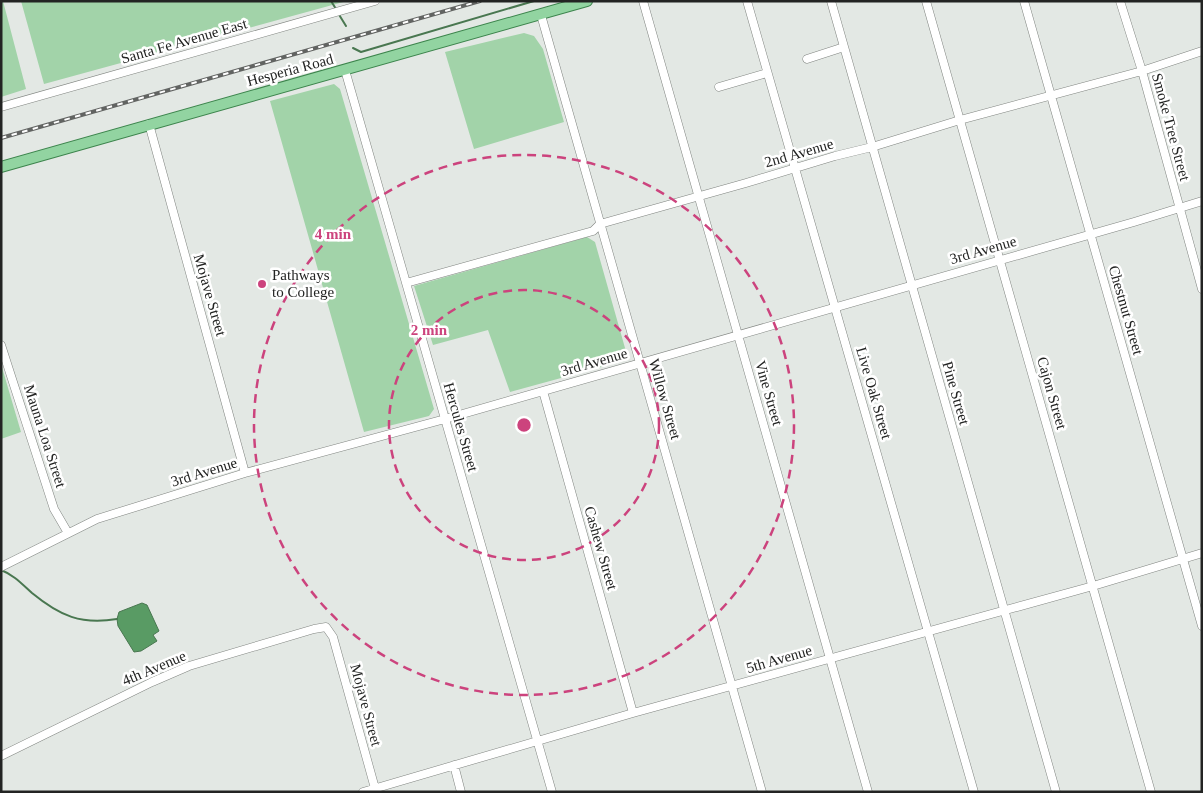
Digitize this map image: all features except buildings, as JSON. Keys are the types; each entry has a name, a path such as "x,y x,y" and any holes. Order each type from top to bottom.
{"main road":[{"name":"Hesperia Road","path":"1,166 587,1"}],"street":[{"name":"Santa Fe Avenue East","path":"1,107 375,1"},
{"name":"Vine Street","path":"642,1 868,792"},
{"name":"Live Oak Street","path":"747,1 766,73 974,792"},
{"name":"Pine Street","path":"831,1 1056,792"},
{"name":"Cajon Street","path":"926,1 1151,792"},
{"name":"Chestnut Street","path":"1024,1 1202,626"},
{"name":"Smoke Tree Street","path":"1120,1 1142,72 1202,289"},
{"name":"Willow Street","path":"541,14 762,792"},
{"path":"807,59 844,47"},
{"name":"2nd Avenue","path":"406,283 592,231 600,224 872,147 960,120 1142,72 1202,51"},
{"name":"Hercules Street","path":"345,70 552,792"},
{"path":"719,87 766,73"},
{"name":"Mojave Street","path":"149,124 245,473"},
{"name":"3rd Avenue","path":"1,567 97,519 245,473 445,419 1202,201"},
{"name":"Mauna Loa Street","path":"1,345 54,509 68,533"},
{"name":"Cashew Street","path":"543,390 633,713"},
{"name":"5th Avenue","path":"363,792 633,713 732,687 927,630 1093,586 1202,553"},
{"name":"Mojave Street","path":"326,627 333,637 375,790"},
{"name":"4th Avenue","path":"1,756 152,682 190,666 326,627"},
{"path":"454,765 461,792"}],"shaded area":[{"path":"1,1 3,1 26,89 1,97"},
{"path":"21,1 347,1 44,84"},
{"path":"524,33 534,36 543,49 564,122 474,149 445,52"},
{"path":"334,84 340,89 434,409 429,416 364,432 270,101"},
{"path":"587,237 595,242 627,355 623,361 510,392 488,330 433,345 414,286"},
{"path":"1,364 21,432 1,439"},
{"path":"142,603 147,605 159,631 153,635 157,641 141,651 134,652 118,626 117,619 119,612"}],"waterway":[{"path":"331,1 336,9"},
{"path":"353,48 361,52 534,1"},
{"path":"338,13 346,26"},
{"path":"1,570 14,577 42,601 62,613 92,621 117,619"}],"railway":[{"path":"1,138 480,1"}],"place":[{"name":"Pathways to College","path":"262,284"}]}
